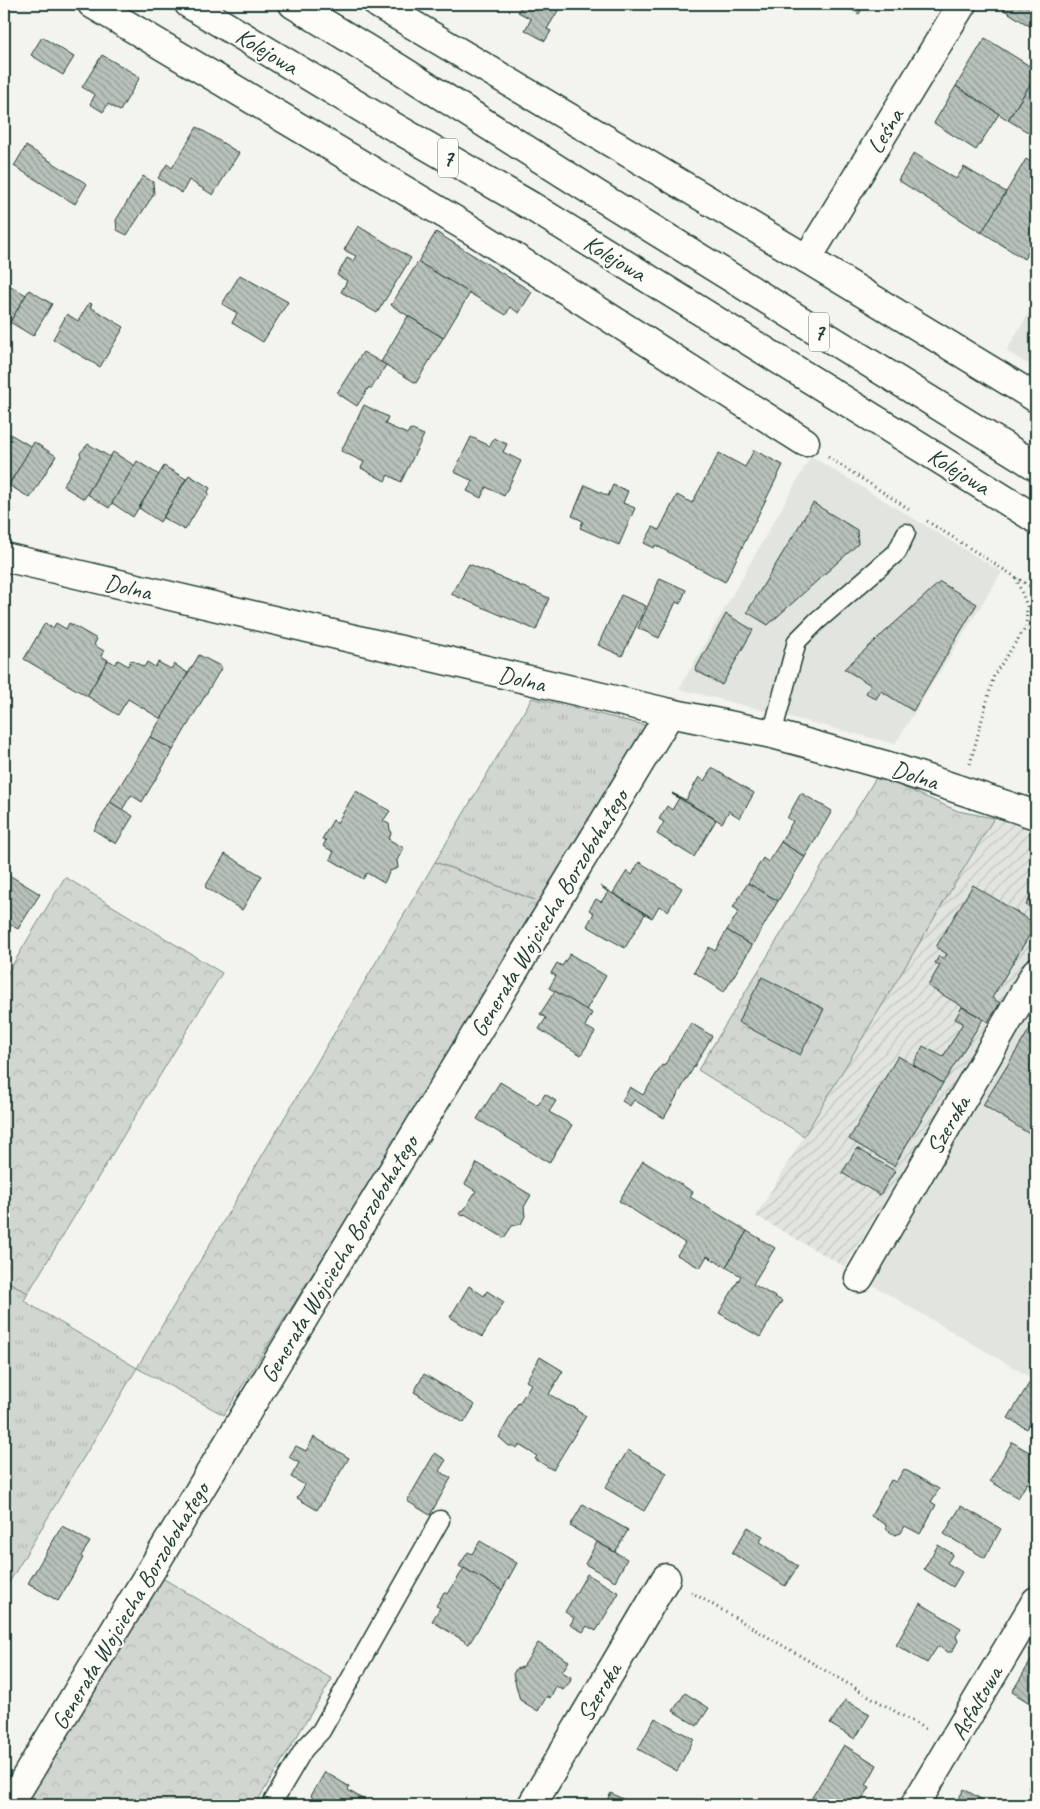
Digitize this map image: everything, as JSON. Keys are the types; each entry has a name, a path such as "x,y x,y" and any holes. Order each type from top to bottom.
{"main road":[{"name":"Kolejowa","path":"92,4 472,230 805,442"},
{"name":"Kolejowa","path":"189,4 377,117 531,206 1036,519"},
{"name":"Kolejowa","path":"293,4 1036,466"},
{"path":"378,4 807,258 1036,398"},
{"name":"Leśna","path":"807,258 962,4"},
{"name":"Dolna","path":"4,558 264,620 670,713 772,734 888,766 1036,815"},
{"name":"Generała Wojciecha Borzobohatego","path":"9,1805 670,713"},
{"name":"Szeroka","path":"859,1278 1036,972"},
{"name":"Szeroka","path":"532,1805 666,1578"},
{"name":"Asfaltowa","path":"915,1805 1036,1600"}],"lane":[{"path":"772,734 797,641 897,552 906,533"},
{"path":"271,1805 304,1749 321,1731 440,1520"}],"path":[{"path":"962,791 994,674 1026,627 1027,606 1015,578"},
{"path":"666,1578 952,1744"}],"shaded area":[{"path":"1036,301 1036,369 1006,351"},
{"path":"811,456 1002,572 895,744 679,689"},
{"path":"994,818 1036,831 1036,951 845,1267 756,1216"},
{"path":"1036,995 1036,1373 1033,1379 869,1283"}],"green space":[{"path":"532,698 653,727 545,904 435,862"},
{"path":"877,776 958,811 994,818 804,1136 698,1070"},
{"path":"435,862 545,904 224,1415 137,1368"},
{"path":"65,877 222,973 28,1293 4,1279 4,979"},
{"path":"4,1279 28,1293 24,1301 137,1368 4,1591"},
{"path":"159,1576 332,1679 255,1805 23,1805"}],"building":[{"path":"523,4 562,4 547,29 551,31 545,41 525,30 531,19 518,12"},
{"path":"842,4 865,4 859,14"},
{"path":"1008,4 1036,4 1036,30 1004,10"},
{"path":"42,37 74,57 63,75 31,55"},
{"path":"985,38 1036,70 1036,75 1008,120 956,86"},
{"path":"102,55 140,77 120,111 108,104 103,112 90,104 95,95 82,87"},
{"path":"1036,75 1036,137 1008,120"},
{"path":"956,86 999,114 976,150 934,123"},
{"path":"197,127 239,153 213,195 189,180 182,193 158,178 167,164 172,168"},
{"path":"26,146 87,184 75,204 14,166"},
{"path":"914,153 956,179 964,167 1006,192 982,233 898,180"},
{"path":"1026,159 1036,166 1036,239 1024,259 982,232"},
{"path":"143,176 153,182 154,194 127,235 117,230 116,220"},
{"path":"358,226 411,258 377,313 341,292 347,281 337,275 347,258 353,261 356,256 344,250"},
{"path":"436,232 532,292 519,313 510,307 506,315 418,262"},
{"path":"418,262 470,293 443,338 391,305"},
{"path":"240,275 288,302 263,342 232,323 237,313 222,304"},
{"path":"4,282 26,295 6,329 4,327"},
{"path":"29,290 52,304 33,336 10,322"},
{"path":"89,303 92,304 90,307 124,327 100,367 53,339 67,314 78,321"},
{"path":"408,316 443,338 416,383 381,362"},
{"path":"363,352 386,365 371,389 369,387 357,406 337,393"},
{"path":"364,405 388,417 385,424 407,434 410,429 424,435 401,482 388,475 385,481 361,468 364,462 341,451"},
{"path":"10,434 32,447 6,489 4,488 4,444"},
{"path":"471,437 490,446 494,438 507,444 503,452 521,461 504,496 486,487 481,498 467,491 473,481 454,472"},
{"path":"34,442 56,456 30,498 9,485"},
{"path":"88,444 110,457 84,499 63,486 81,456 80,453"},
{"path":"754,450 783,465 725,582 655,545 654,548 644,543 653,527 659,530 677,495 692,503 719,453 745,467"},
{"path":"113,452 135,466 109,508 87,494"},
{"path":"137,461 159,475 133,517 112,503"},
{"path":"164,466 186,479 160,522 139,508"},
{"path":"189,475 210,488 209,495 203,500 185,530 163,518"},
{"path":"585,485 608,496 613,485 628,491 623,503 635,508 619,545 580,528 583,521 572,516"},
{"path":"813,503 857,530 858,544 768,625 747,612"},
{"path":"469,564 549,598 536,630 451,594"},
{"path":"660,578 686,590 680,604 676,602 659,638 638,628"},
{"path":"940,582 977,604 913,711 881,691 876,699 866,693 871,685 844,669"},
{"path":"621,595 646,606 622,656 598,645"},
{"path":"726,614 753,630 722,685 695,670"},
{"path":"45,623 53,628 56,623 66,629 69,623 97,639 94,645 104,651 101,656 108,660 87,696 24,659"},
{"path":"199,655 222,667 173,750 150,737"},
{"path":"108,660 115,664 118,660 128,666 131,660 144,667 147,662 155,667 158,662 171,669 174,664 188,673 161,719 128,699 118,715 87,696"},
{"path":"150,737 173,750 142,802 131,795 122,810 110,802"},
{"path":"712,768 754,793 740,818 729,811 722,823 672,793 686,800 699,777 704,781"},
{"path":"356,791 390,811 383,821 389,824 391,834 388,839 404,848 397,860 398,868 390,871 384,883 367,873 363,879 330,859 334,852 323,846 326,840 322,839 333,820 337,823"},
{"path":"801,793 832,811 805,857 781,842 793,821 787,818"},
{"path":"679,798 716,820 694,857 657,834 664,822 659,819 667,806 672,810"},
{"path":"110,802 133,816 116,844 94,830"},
{"path":"781,842 805,857 778,901 748,883 763,858 768,862"},
{"path":"225,854 262,876 242,910 205,887"},
{"path":"639,862 682,888 668,911 659,906 652,918 613,893 627,871 632,875"},
{"path":"4,872 40,894 18,929 11,925 8,930 4,927"},
{"path":"748,883 778,901 752,946 727,930 739,911 733,907"},
{"path":"973,885 1036,924 992,998 1000,1003 988,1022 928,986 940,965 935,963 939,956 944,959 947,954 936,947"},
{"path":"600,886 651,917 645,914 625,948 587,926 594,913 589,910 596,899 601,902 608,892"},
{"path":"1036,887 1036,911 1026,905"},
{"path":"727,930 752,946 724,992 694,972 709,947 715,951"},
{"path":"570,954 606,976 586,1010 549,988 556,976 551,973 557,963 562,966"},
{"path":"762,977 824,1009 800,1055 738,1022"},
{"path":"555,991 592,1013 585,1026 595,1032 581,1055 539,1029 546,1018 540,1014"},
{"path":"962,1007 983,1019 943,1083 913,1065 923,1046 943,1057 963,1023 955,1019"},
{"path":"1036,1019 1036,1138 983,1105"},
{"path":"691,1023 712,1036 664,1118 634,1100 630,1106 622,1101 630,1087 643,1095"},
{"path":"898,1056 943,1083 894,1166 849,1139"},
{"path":"500,1082 538,1105 545,1094 556,1101 549,1112 572,1125 549,1163 477,1119"},
{"path":"857,1148 895,1171 880,1195 842,1173"},
{"path":"643,1161 693,1192 690,1197 747,1231 726,1267 707,1256 700,1268 677,1255 685,1243 619,1201"},
{"path":"477,1163 531,1195 524,1207 525,1216 521,1224 512,1226 504,1238 465,1214 463,1216 459,1214 464,1210 476,1191 465,1184"},
{"path":"747,1231 775,1248 753,1284 782,1301 760,1337 719,1313 741,1276 726,1267"},
{"path":"469,1286 484,1296 487,1291 504,1302 482,1337 450,1317"},
{"path":"540,1357 563,1371 549,1394 576,1408 577,1411 586,1416 553,1470 535,1459 537,1456 519,1445 517,1448 509,1446 499,1437 531,1384 526,1381"},
{"path":"424,1374 475,1405 464,1423 414,1392"},
{"path":"1030,1382 1036,1385 1036,1413 1027,1429 1008,1418"},
{"path":"314,1437 349,1458 317,1510 297,1498 305,1485 291,1477 299,1463 289,1457 296,1446 306,1451"},
{"path":"1012,1442 1036,1456 1036,1467 1032,1473 1036,1476 1036,1480 1033,1486 1027,1483 1018,1498 990,1481"},
{"path":"628,1450 667,1473 644,1511 605,1488"},
{"path":"435,1453 446,1460 439,1471 451,1478 430,1515 407,1501"},
{"path":"904,1469 939,1489 931,1502 936,1505 920,1534 905,1526 901,1533 895,1535 887,1530 885,1524 871,1516 891,1480 896,1482"},
{"path":"583,1504 628,1530 615,1552 570,1526"},
{"path":"961,1506 1001,1529 985,1558 944,1534"},
{"path":"62,1526 90,1542 58,1601 28,1583"},
{"path":"748,1527 763,1536 760,1542 798,1566 785,1586 732,1553"},
{"path":"480,1541 517,1563 502,1590 459,1566 468,1552 472,1554"},
{"path":"597,1542 627,1559 615,1581 585,1564"},
{"path":"938,1545 953,1554 947,1563 962,1572 953,1587 924,1569"},
{"path":"464,1568 502,1590 469,1644 432,1621 440,1608 436,1606 444,1592 448,1594"},
{"path":"587,1574 619,1593 596,1631 587,1626 583,1632 570,1625 574,1618 565,1612"},
{"path":"920,1603 961,1628 956,1636 958,1641 952,1652 947,1652 938,1646 927,1663 896,1645"},
{"path":"538,1643 569,1661 562,1672 571,1677 570,1682 563,1690 556,1686 550,1698 547,1696 538,1711 520,1700 513,1674 516,1669 523,1667"},
{"path":"1032,1659 1036,1662 1036,1707 1012,1692"},
{"path":"685,1693 709,1708 697,1726 673,1711"},
{"path":"845,1700 870,1714 855,1739 830,1724"},
{"path":"655,1718 694,1739 677,1771 638,1749"},
{"path":"844,1745 877,1765 866,1785 870,1787 859,1805 808,1804"},
{"path":"325,1772 350,1787 348,1790 372,1805 310,1805 314,1799 311,1796"},
{"path":"1036,1775 1036,1793 1028,1788"},
{"path":"964,1789 991,1805 955,1805"},
{"path":"611,1793 634,1805 604,1805"}]}
